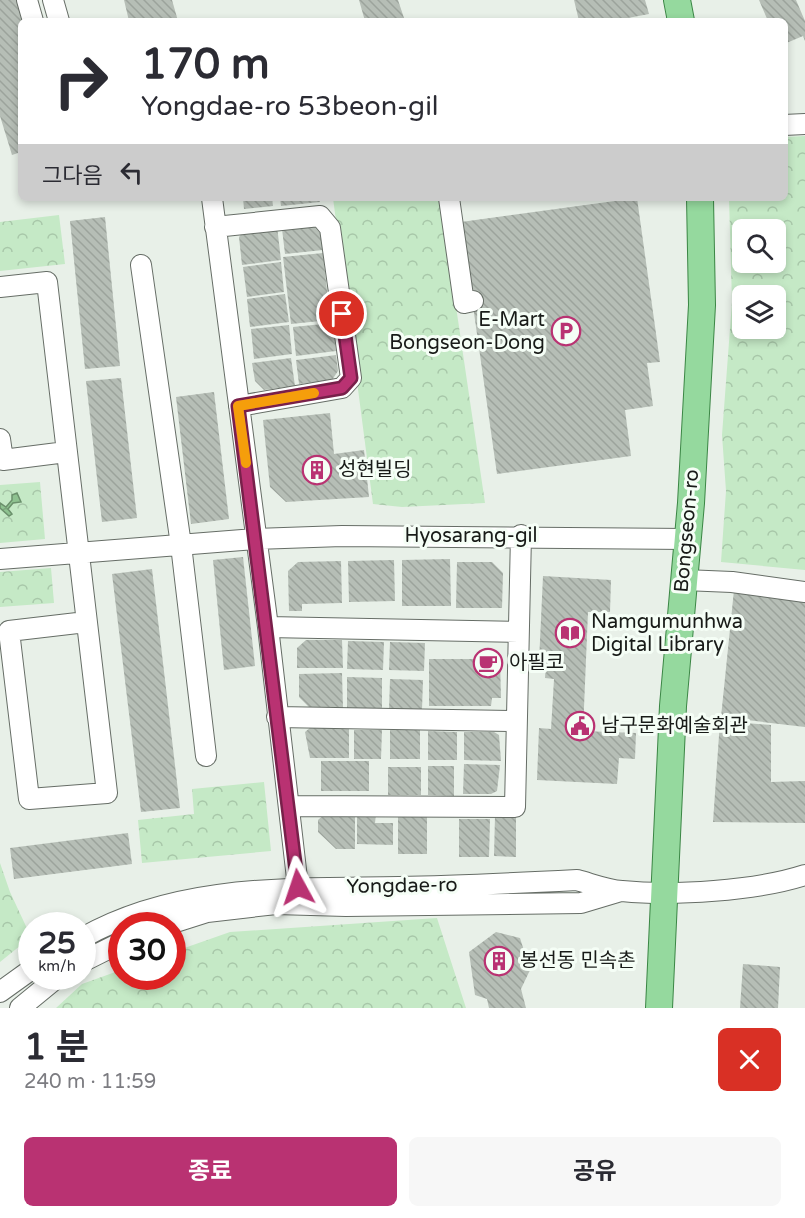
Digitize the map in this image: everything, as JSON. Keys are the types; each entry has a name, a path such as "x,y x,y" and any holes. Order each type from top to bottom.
{"main road":[{"path":"677,0 680,18"},
{"name":"Bongseon-ro","path":"659,1008 673,706 684,580 702,305 700,201"}],"street":[{"path":"27,0 32,18"},
{"path":"53,0 58,18"},
{"path":"788,126 805,124"},
{"path":"212,201 268,627 298,887"},
{"path":"449,201 464,303 473,301"},
{"path":"215,227 320,216 330,228 351,378 342,388 238,406"},
{"path":"141,265 181,545 206,756"},
{"path":"0,287 47,282 107,794 29,799 9,631 86,622"},
{"path":"0,439 3,460 66,452"},
{"path":"290,806 515,807 515,721 521,535"},
{"name":"Hyosarang-gil","path":"0,559 255,539 342,536 521,535 687,538"},
{"path":"684,580 732,582 805,592"},
{"path":"268,627 518,632"},
{"path":"278,717 515,721"},
{"name":"Yongdae-ro","path":"96,931 142,910 205,897 298,887 400,887 577,880 621,891 666,892 755,888 805,875"},
{"name":"Yongdae-ro","path":"186,919 207,912 276,904 346,906 582,903 621,891"},
{"path":"0,992 18,979"},
{"path":"20,1008 41,990"}],"green space":[{"path":"805,136 805,570 721,562 726,491 722,435 732,302 729,201 788,201 788,137"},
{"path":"333,201 440,201 485,503 402,507 373,504"},
{"path":"59,215 65,264 0,271 0,222"},
{"path":"40,482 45,539 0,543 0,485"},
{"path":"51,568 54,603 0,607 0,572"},
{"path":"264,782 271,851 142,863 138,820 194,814 192,789"},
{"path":"0,863 19,912 18,947 0,962"},
{"path":"437,918 466,1008 56,1008 76,990 96,990 96,979 108,975 108,990 186,990 186,947 230,932"}],"water":[{"path":"17,493 21,502 13,503 8,509 12,514 9,516 0,508 0,503 6,507 12,500 12,495"}],"building":[{"path":"0,0 17,0 23,18 18,18 18,153 12,155 0,116"},
{"path":"124,0 172,0 177,18 128,18"},
{"path":"359,0 398,0 404,18 364,18"},
{"path":"574,0 645,0 649,14 628,18 578,18"},
{"path":"759,0 796,0 805,21 805,41 803,36 788,42 788,18 767,18"},
{"path":"243,201 272,201 273,206 244,209"},
{"path":"280,201 320,202 281,206"},
{"name":"E-Mart Bongseon-Dong","path":"615,201 637,201 660,362 647,363 653,406 625,410 631,456 497,474 461,222"},
{"path":"105,217 120,366 85,369 70,221"},
{"path":"313,225 321,234 323,250 285,254 282,229"},
{"path":"277,226 281,260 242,265 239,237 244,231"},
{"path":"323,253 330,320 291,324 283,257"},
{"path":"281,262 284,292 247,297 243,267"},
{"path":"285,294 289,322 250,327 247,299"},
{"path":"333,323 336,351 296,356 293,327"},
{"path":"289,325 292,354 254,359 251,329"},
{"path":"336,355 338,371 332,380 299,384 296,360"},
{"path":"291,358 295,386 264,390 255,381 252,363"},
{"path":"121,378 137,518 102,522 86,381"},
{"path":"214,392 229,519 191,524 176,397"},
{"name":"성현빌딩","path":"330,413 334,454 364,450 369,497 286,502 270,487 263,420"},
{"path":"243,557 255,666 224,670 213,560"},
{"path":"450,559 451,606 402,606 402,560"},
{"path":"394,560 395,601 349,602 348,561"},
{"path":"341,561 342,603 302,604 302,611 289,611 288,571 298,562"},
{"path":"457,562 492,562 503,573 502,608 456,608"},
{"path":"152,569 180,808 141,812 112,574"},
{"path":"543,576 611,580 610,612 588,612 583,731 636,733 635,759 619,758 617,784 537,780 539,728 551,729 554,679 545,678 546,662 539,662"},
{"path":"734,590 805,599 805,727 721,717"},
{"path":"306,640 342,640 343,668 297,668 297,648"},
{"path":"348,641 384,642 383,670 347,669"},
{"path":"390,642 425,643 424,671 389,670"},
{"path":"429,659 500,659 501,698 492,698 491,706 429,706"},
{"path":"342,673 343,708 311,709 299,697 299,674"},
{"path":"347,677 382,678 382,710 347,709"},
{"path":"390,679 423,680 422,710 389,710"},
{"path":"720,721 771,725 771,782 805,781 805,823 713,822"},
{"path":"311,727 349,727 349,758 310,758 305,732"},
{"path":"354,730 382,730 381,759 354,759"},
{"path":"390,730 420,730 420,759 390,759"},
{"path":"428,731 457,732 457,760 428,760"},
{"path":"464,732 494,732 499,735 501,761 464,760"},
{"path":"321,761 369,761 369,791 321,791"},
{"path":"464,764 500,765 497,791 491,794 463,794"},
{"path":"428,766 454,766 454,796 428,795"},
{"path":"388,767 421,767 421,795 388,795"},
{"path":"327,812 355,813 355,849 336,849 318,832 318,820"},
{"path":"357,813 376,814 375,823 393,823 393,845 357,844"},
{"path":"398,813 427,813 427,854 398,854"},
{"path":"495,816 516,816 516,857 494,856"},
{"path":"459,819 490,819 489,857 459,857"},
{"path":"128,833 132,864 14,879 10,848"},
{"name":"봉선동 민속촌","path":"496,932 520,938 530,970 521,989 526,1008 489,1008 487,999 475,995 469,952"},
{"path":"743,964 780,967 778,1008 740,1008"}],"slow traffic":[{"path":"246,463 238,406 314,393"}],"place":[{"name":"E-Mart Bongseon-Dong","path":"566,331"},
{"name":"성현빌딩","path":"317,470"},
{"name":"Namgumunhwa Digital Library","path":"570,633"},
{"name":"아필코","path":"488,663"},
{"name":"남구문화예술회관","path":"580,726"},
{"name":"봉선동 민속촌","path":"499,961"}],"route":[{"path":"298,887 268,627 238,406 342,388 351,378 342,314"}]}
